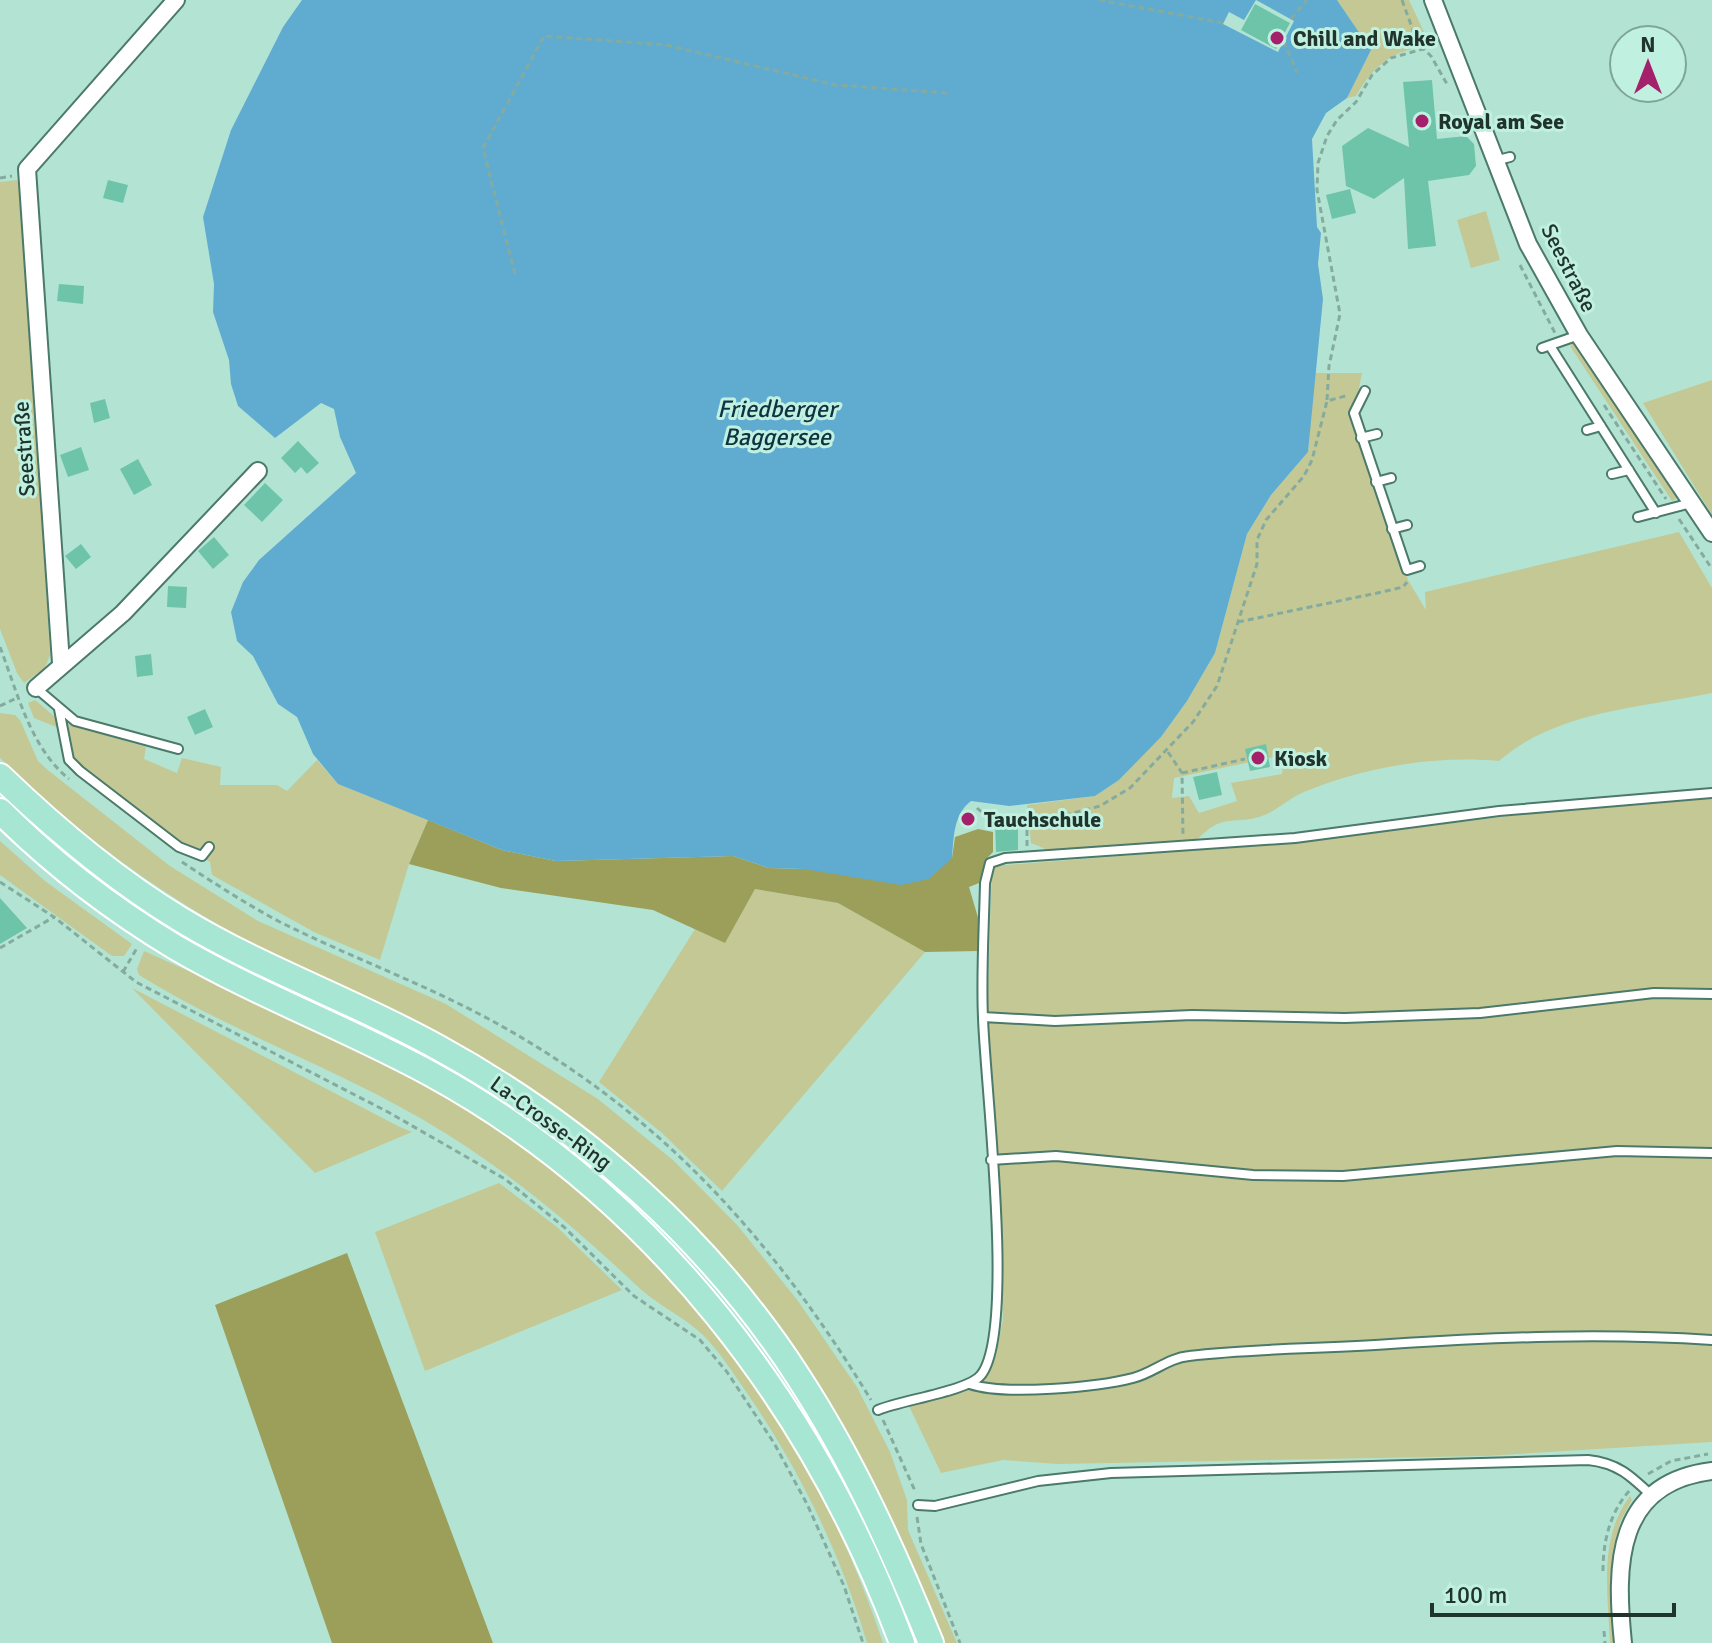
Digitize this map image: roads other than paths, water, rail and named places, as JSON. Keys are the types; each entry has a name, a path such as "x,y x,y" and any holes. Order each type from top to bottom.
{"main road":[{"name":"La-Crosse-Ring","path":"0,776 97,861 180,919 477,1069 566,1130 639,1190 716,1269 799,1377 854,1473 931,1643"},
{"name":"La-Crosse-Ring","path":"0,811 55,861 150,931 223,972 462,1092 533,1138 620,1209 716,1312 781,1403 868,1559 902,1643"}],"street":[{"name":"Seestraße","path":"61,663 27,169 176,0"},
{"name":"Seestraße","path":"1433,0 1504,158 1528,244 1579,335 1712,533"},
{"path":"36,688 61,663 123,613 258,471"},
{"path":"1623,1643 1621,1558 1629,1522 1651,1495 1670,1483 1712,1471"}],"lane":[{"path":"1579,335 1546,347 1575,385 1656,513"},
{"path":"1564,388 1575,385"},
{"path":"1365,391 1354,413 1361,438 1407,570 1420,566"},
{"path":"1587,430 1601,426"},
{"path":"1361,438 1377,434"},
{"path":"1612,474 1629,470"},
{"path":"1376,482 1391,478"},
{"path":"1638,517 1692,503"},
{"path":"1392,529 1407,525"},
{"path":"36,688 59,709 85,724 178,749"},
{"path":"59,709 69,760 80,771 179,847 202,856 209,847"},
{"path":"878,1410 909,1398 970,1384 978,1379 990,1358 998,1314 983,1017 985,883 990,863 1005,858 1184,848 1349,832 1499,811 1712,793"},
{"path":"983,1017 1055,1021 1192,1015 1345,1018 1508,1011 1654,993 1712,994"},
{"path":"991,1160 1056,1156 1253,1175 1315,1176 1407,1172 1617,1151 1712,1153"},
{"path":"970,1384 985,1389 1014,1390 1112,1381 1131,1379 1188,1356 1355,1344 1572,1335 1712,1340"},
{"path":"918,1505 935,1506 1038,1481 1111,1473 1588,1460 1610,1463 1623,1469 1651,1495"}],"water":[{"name":"Friedberger Baggersee","path":"302,0 1337,0 1371,50 1347,98 1326,113 1312,139 1317,227 1321,233 1318,264 1323,299 1308,452 1271,495 1247,534 1215,653 1187,701 1161,737 1119,780 1095,796 1009,806 971,801 958,820 952,858 929,879 901,885 804,869 769,868 733,856 556,861 502,850 338,784 313,754 297,717 278,704 253,656 237,641 231,612 243,582 259,560 356,473 340,437 334,409 321,403 275,438 238,406 231,384 229,360 213,312 214,284 203,217 231,130 283,27"}],"place":[{"name":"Chill and Wake","path":"1277,38"},
{"name":"Royal am See","path":"1422,121"},
{"name":"Kiosk","path":"1258,758"},
{"name":"Tauchschule","path":"968,819"}]}
